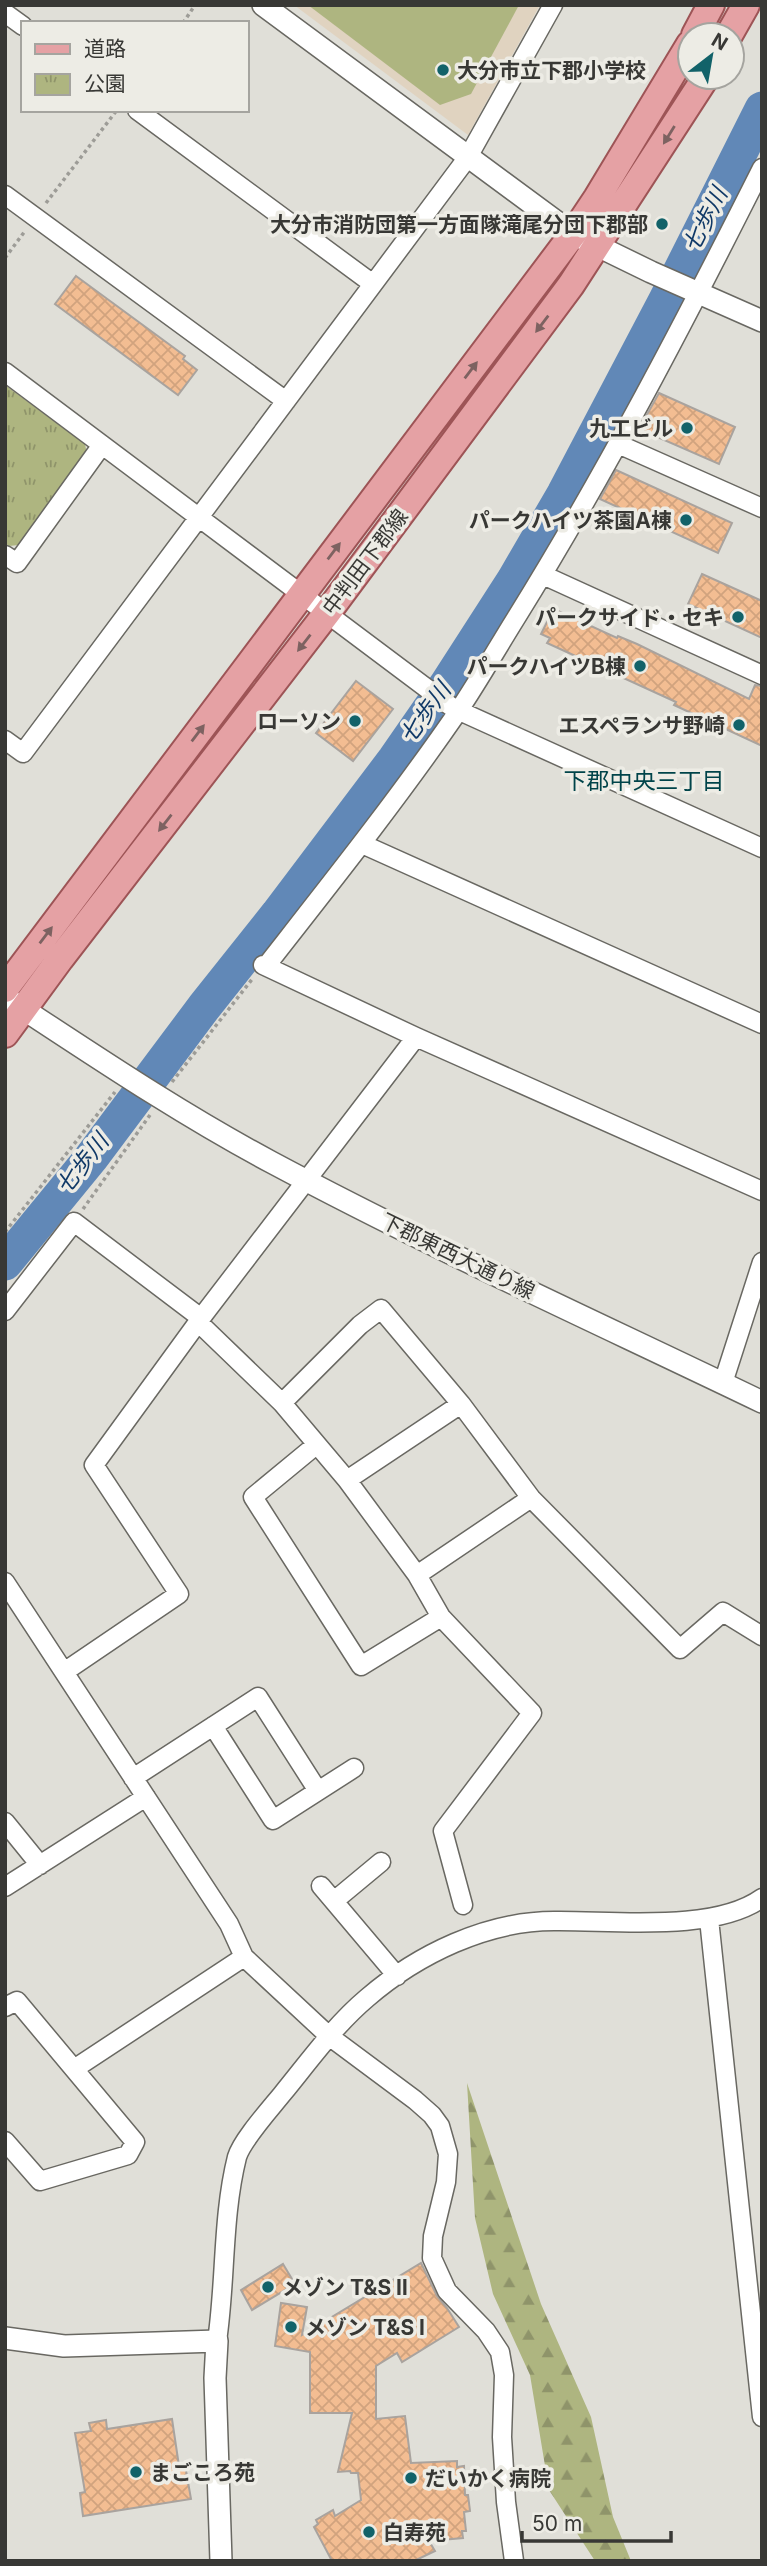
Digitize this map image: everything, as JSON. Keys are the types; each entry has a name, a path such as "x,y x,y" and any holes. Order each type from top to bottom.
{"main road":[{"path":"702,21 711,5"},
{"path":"737,21 746,5"},
{"name":"中判田下郡線","path":"5,989 573,234 676,67"},
{"name":"中判田下郡線","path":"5,1034 14,1003 327,612 571,285 697,91"}],"street":[{"path":"263,5 573,234 762,321"},
{"path":"5,740 23,753 200,517 468,157 553,5"},
{"path":"5,13 21,25"},
{"path":"141,112 373,284"},
{"path":"762,168 618,444 543,575 456,709 362,844 265,966 416,1037 762,1191"},
{"path":"5,195 286,401"},
{"path":"5,372 456,709 762,848"},
{"path":"618,444 762,508"},
{"path":"5,555 17,563 102,445"},
{"path":"543,575 760,671"},
{"path":"362,844 762,1024"},
{"path":"14,1003 121,1084"},
{"path":"64,1672 179,1594 94,1465 200,1320 416,1037"},
{"name":"下郡東西大通り線","path":"121,1084 162,1098 241,1145 484,1270 762,1402"},
{"path":"5,1311 74,1222 200,1320 282,1403 347,1480 417,1575 441,1616 532,1713 443,1831 463,1905"},
{"path":"723,1383 762,1262"},
{"path":"282,1403 360,1325 381,1309 461,1404 531,1498 680,1649 723,1612 762,1636"},
{"path":"347,1480 461,1404"},
{"path":"316,1445 253,1497 361,1665 441,1616"},
{"path":"417,1575 531,1498"},
{"path":"5,1582 229,1924 244,1956 329,2036 425,2108 438,2121 448,2154 446,2182 433,2236 432,2258 447,2291 491,2337 500,2352 504,2375 502,2437 506,2502 514,2561"},
{"path":"133,1778 258,1697 318,1791"},
{"path":"213,1726 273,1820 354,1768"},
{"path":"5,1887 146,1797"},
{"path":"5,1822 40,1865"},
{"path":"334,1901 381,1861"},
{"path":"321,1886 397,1976"},
{"path":"221,2561 215,2378 223,2303 225,2243 238,2155 258,2124 329,2036 367,1998 397,1976 445,1947 514,1923 709,1919 754,1904 762,1898"},
{"path":"709,1919 754,2274 762,2417"},
{"path":"74,2069 244,1956"},
{"path":"5,2007 18,2001 135,2142 128,2155 40,2181 5,2141"},
{"path":"5,2337 64,2346 217,2341"}],"path":[{"path":"184,21 195,5"},
{"path":"41,210 115,112"},
{"path":"5,258 30,224"},
{"path":"74,1222 162,1098 265,966"},
{"path":"5,1232 121,1084"}],"shaded area":[{"name":"大分市立下郡小学校","path":"294,5 540,5 468,135"}],"green space":[{"name":"大分市立下郡小学校","path":"308,5 519,5 471,94 440,105"},
{"path":"5,385 85,444 87,454 19,545 9,546 5,543"},
{"path":"467,2083 541,2304 591,2417 613,2517 631,2561 595,2561 549,2490 530,2375 493,2294 475,2218"}],"building":[{"path":"76,276 185,356 183,359 197,370 178,395 55,304"},
{"name":"九工ビル","path":"659,393 735,427 719,464 639,429"},
{"name":"パークハイツ茶園A棟","path":"616,470 732,523 718,553 600,499"},
{"name":"パークサイド・セキ","path":"702,574 762,601 762,638 688,604"},
{"path":"558,611 617,638 618,636 637,644 749,699 755,685 762,686 762,746 674,705 676,702 547,643 550,638 541,634 549,618 554,620"},
{"name":"ローソン","path":"356,681 393,709 353,761 316,733"},
{"path":"421,2263 437,2296 459,2327 402,2362 397,2353 376,2366 376,2419 405,2416 411,2463 457,2461 457,2467 464,2466 465,2495 468,2495 470,2511 464,2512 466,2531 462,2531 463,2538 429,2541 435,2551 414,2561 332,2561 314,2527 318,2524 316,2520 333,2510 335,2516 361,2500 358,2473 338,2472 352,2413 310,2413 310,2352 275,2346 281,2303 307,2307 302,2335"},
{"name":"メゾン T&S Ⅱ","path":"283,2264 295,2284 252,2310 241,2290"},
{"name":"まごころ苑","path":"172,2419 179,2466 185,2465 191,2499 83,2516 80,2493 85,2492 75,2433 91,2431 89,2423 106,2420 107,2429"}],"waterway":[{"name":"七歩川","path":"5,1263 91,1158 204,1007 278,914 395,759 447,684 514,580 564,494 762,109"}],"place":[{"name":"大分市立下郡小学校","path":"443,70"},
{"name":"大分市消防団第一方面隊滝尾分団下郡部","path":"662,224"},
{"name":"九工ビル","path":"687,428"},
{"name":"パークハイツ茶園A棟","path":"686,520"},
{"name":"パークサイド・セキ","path":"738,617"},
{"name":"パークハイツB棟","path":"640,666"},
{"name":"ローソン","path":"355,721"},
{"name":"エスペランサ野崎","path":"739,725"},
{"name":"メゾン T&S Ⅱ","path":"268,2287"},
{"name":"メゾン T&S Ⅰ","path":"291,2327"},
{"name":"まごころ苑","path":"136,2472"},
{"name":"だいかく病院","path":"411,2478"},
{"name":"白寿苑","path":"369,2532"}],"district":[{"name":"下郡中央三丁目","path":"644,781"}]}
